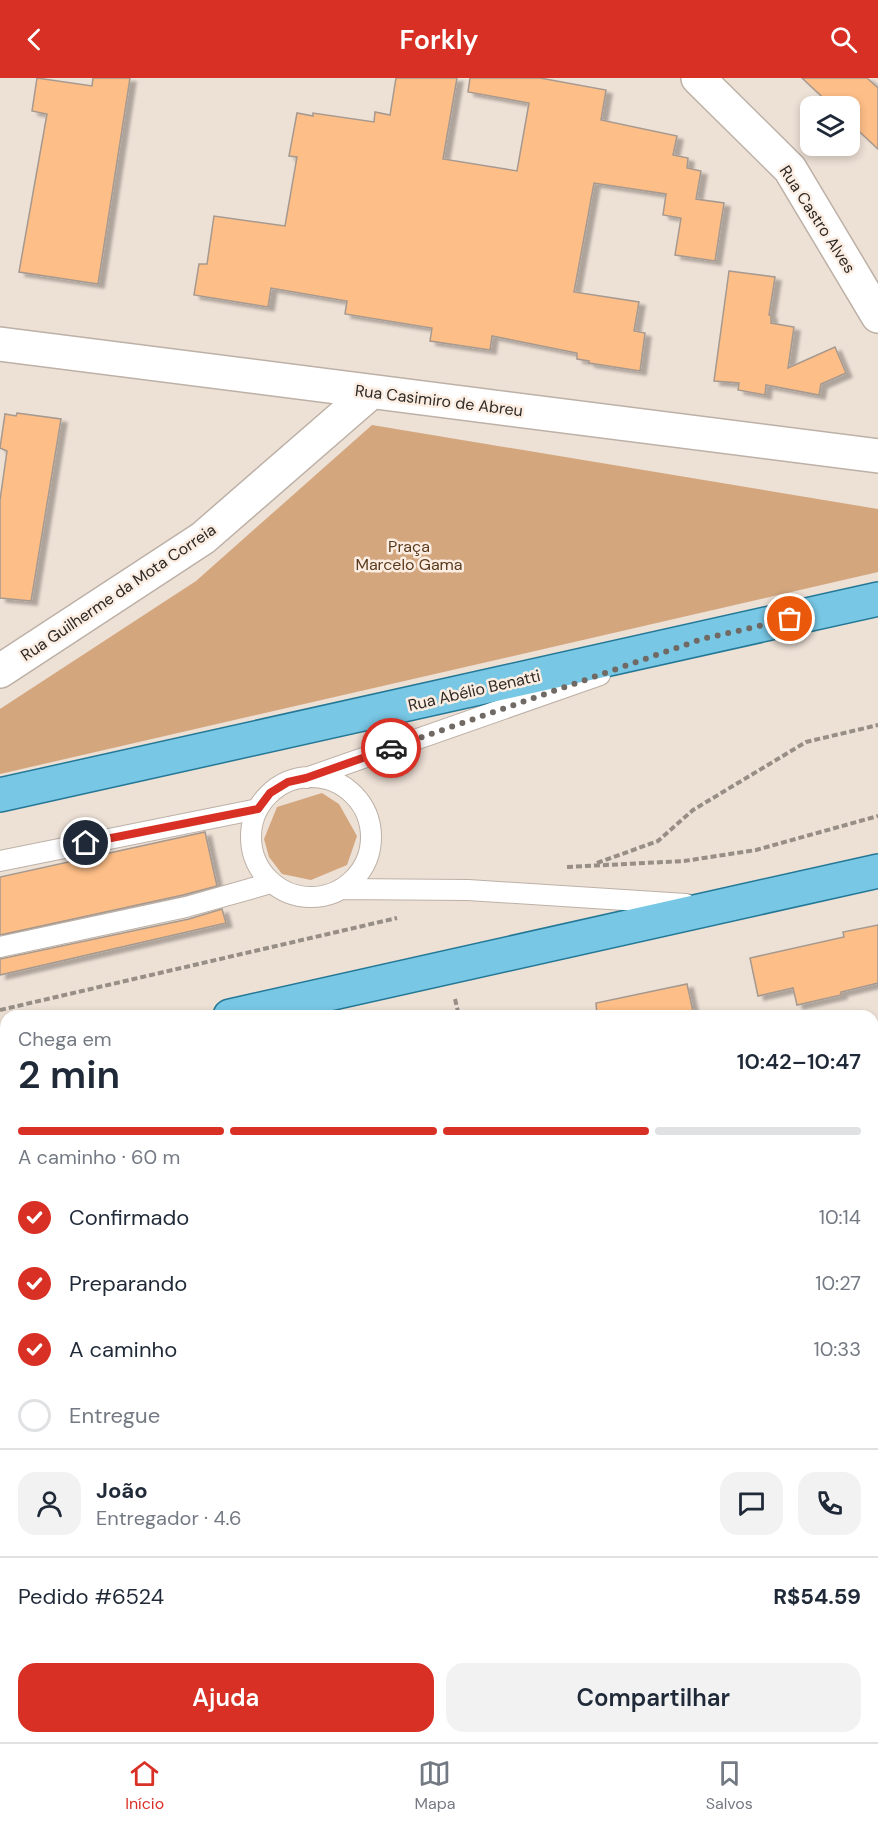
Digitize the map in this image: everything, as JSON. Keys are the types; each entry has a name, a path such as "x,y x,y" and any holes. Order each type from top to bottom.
{"main road":[{"name":"Rua Abélio Benatti","path":"0,795 878,599"},
{"path":"257,1010 878,871"}],"street":[{"name":"Rua Castro Alves","path":"698,78 790,169 878,316"},
{"name":"Rua Casimiro de Abreu","path":"0,344 878,456"},
{"name":"Rua Guilherme da Mota Correia","path":"0,671 203,538 371,392"}],"lane":[{"path":"306,778 326,779 344,787 358,799 368,816 371,835 369,854 361,872 347,886 329,895 309,898 289,893 272,883 258,868 251,849 251,828 258,809 270,793 288,782 306,778 702,639"},
{"path":"0,861 258,809"},
{"path":"0,946 186,908 272,883"},
{"path":"341,889 468,890 721,907"}],"path":[{"path":"585,866 608,861 658,841 693,810 806,742 878,725"},
{"path":"561,867 684,861 756,850 878,816"},
{"path":"0,1010 407,916"}],"green space":[{"name":"Praça Marcelo Gama","path":"372,425 878,509 878,572 0,774 0,709 196,581"},
{"path":"322,793 339,804 357,836 347,865 311,880 282,874 269,857 264,839 277,807"}],"building":[{"path":"37,78 92,86 93,78 130,78 98,284 19,272 47,114 32,111"},
{"path":"396,78 457,78 443,159 517,171 529,103 468,92 470,78 540,78 606,90 601,120 677,136 673,155 688,158 687,168 701,171 696,199 724,203 715,261 675,255 681,218 663,215 666,194 594,183 574,292 639,302 634,331 645,333 640,371 589,363 589,361 577,359 577,353 492,336 490,350 430,341 432,328 345,314 347,301 271,288 268,307 194,295 199,264 207,264 214,216 285,226 297,157 289,156 297,113 313,116 313,113 374,122 375,112 390,115"},
{"path":"802,78 867,78 878,88 878,149 860,132 860,96 821,96"},
{"path":"729,271 775,277 769,315 771,315 771,323 794,327 788,368 835,347 846,373 821,384 819,395 766,385 765,395 738,390 739,383 714,381"},
{"path":"17,413 61,419 31,601 0,598 0,500 7,451 0,448 5,414 16,416"},
{"path":"205,832 217,886 0,935 0,877"},
{"path":"222,909 226,923 0,975 0,959 189,919"},
{"path":"878,925 878,983 841,992 841,995 797,1005 793,988 758,996 750,958 844,937 843,932"},
{"path":"687,984 693,1010 597,1010 596,1003"}],"way so far":[{"path":"391,748 702,639 790,619"}],"route":[{"path":"86,843 258,809 270,793 288,782 306,778 391,748"}]}
